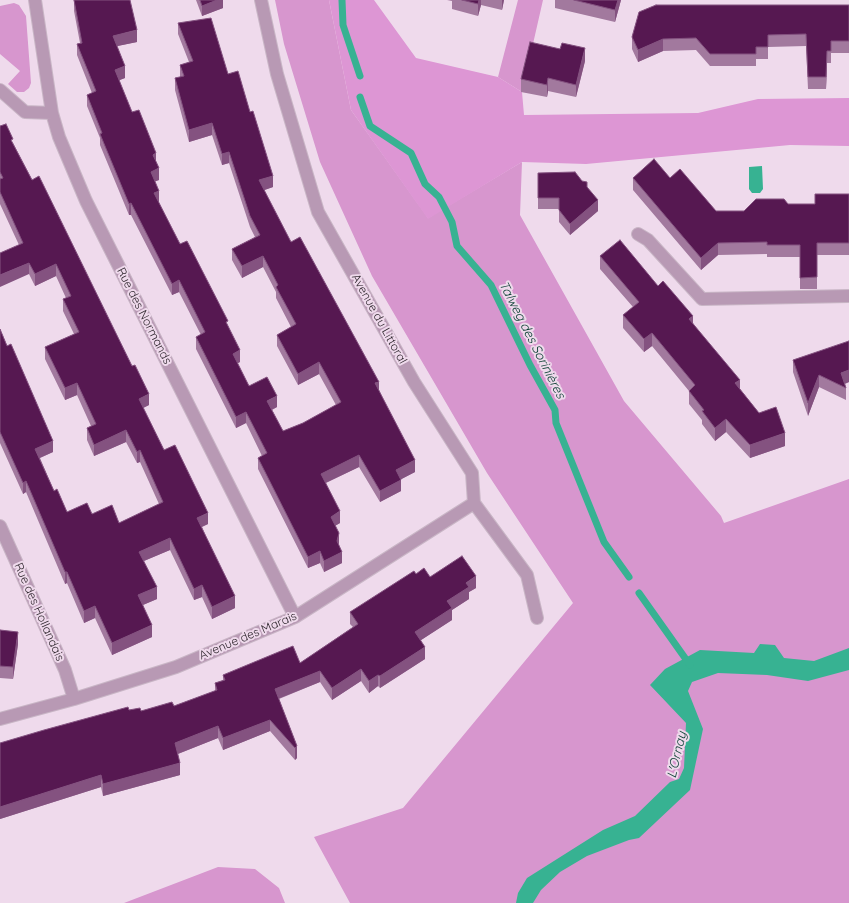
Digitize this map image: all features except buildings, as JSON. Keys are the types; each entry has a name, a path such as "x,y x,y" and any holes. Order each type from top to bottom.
{"street":[{"name":"Rue des Normands","path":"35,0 52,113 59,136 86,201 295,617"},
{"name":"Avenue du Littoral","path":"261,0 277,74 318,212 414,382 472,473 474,503"},
{"path":"0,90 25,112 52,113"},
{"path":"638,234 648,240 702,299 849,296"},
{"path":"474,503 527,575 537,618"},
{"name":"Avenue des Marais","path":"0,719 74,699 176,667 295,617 474,503"},
{"name":"Rue des Hollandais","path":"0,526 65,670 74,699"}],"shaded area":[{"path":"275,0 329,0 351,110 428,218 522,162 520,215 624,401 721,516 724,523 849,479 849,903 350,903 314,837 403,808 573,603 487,473 372,276 320,162 284,44"},
{"path":"329,0 374,0 416,58 498,77 522,92 524,115 698,113 758,99 849,98 849,146 790,145 586,164 522,162 428,219 351,110"},
{"path":"518,0 543,0 522,92 498,77"},
{"path":"14,3 19,5 26,16 31,83 29,88 24,92 17,92 8,84 20,71 0,54 0,6"},
{"path":"762,166 763,189 760,193 752,193 749,189 749,167"},
{"path":"760,644 775,645 784,658 814,661 849,648 849,670 808,681 767,675 718,673 692,682 688,691 703,729 690,790 639,838 629,840 587,856 560,872 541,890 533,903 516,903 518,893 527,878 603,830 635,816 670,782 679,779 684,768 686,723 650,685 665,669 700,650 754,653"},
{"path":"218,867 255,869 279,888 285,903 124,903"}],"waterway":[{"path":"342,0 343,25 360,76"},
{"name":"Talweg des Sorinières","path":"360,97 370,126 411,153 425,184 439,197 452,222 457,246 491,285 530,365 555,410 556,423 604,542 629,577"},
{"name":"Talweg des Sorinières","path":"639,593 690,665"}],"water label":[{"name":"L'Ornay","path":"677,755"}]}
